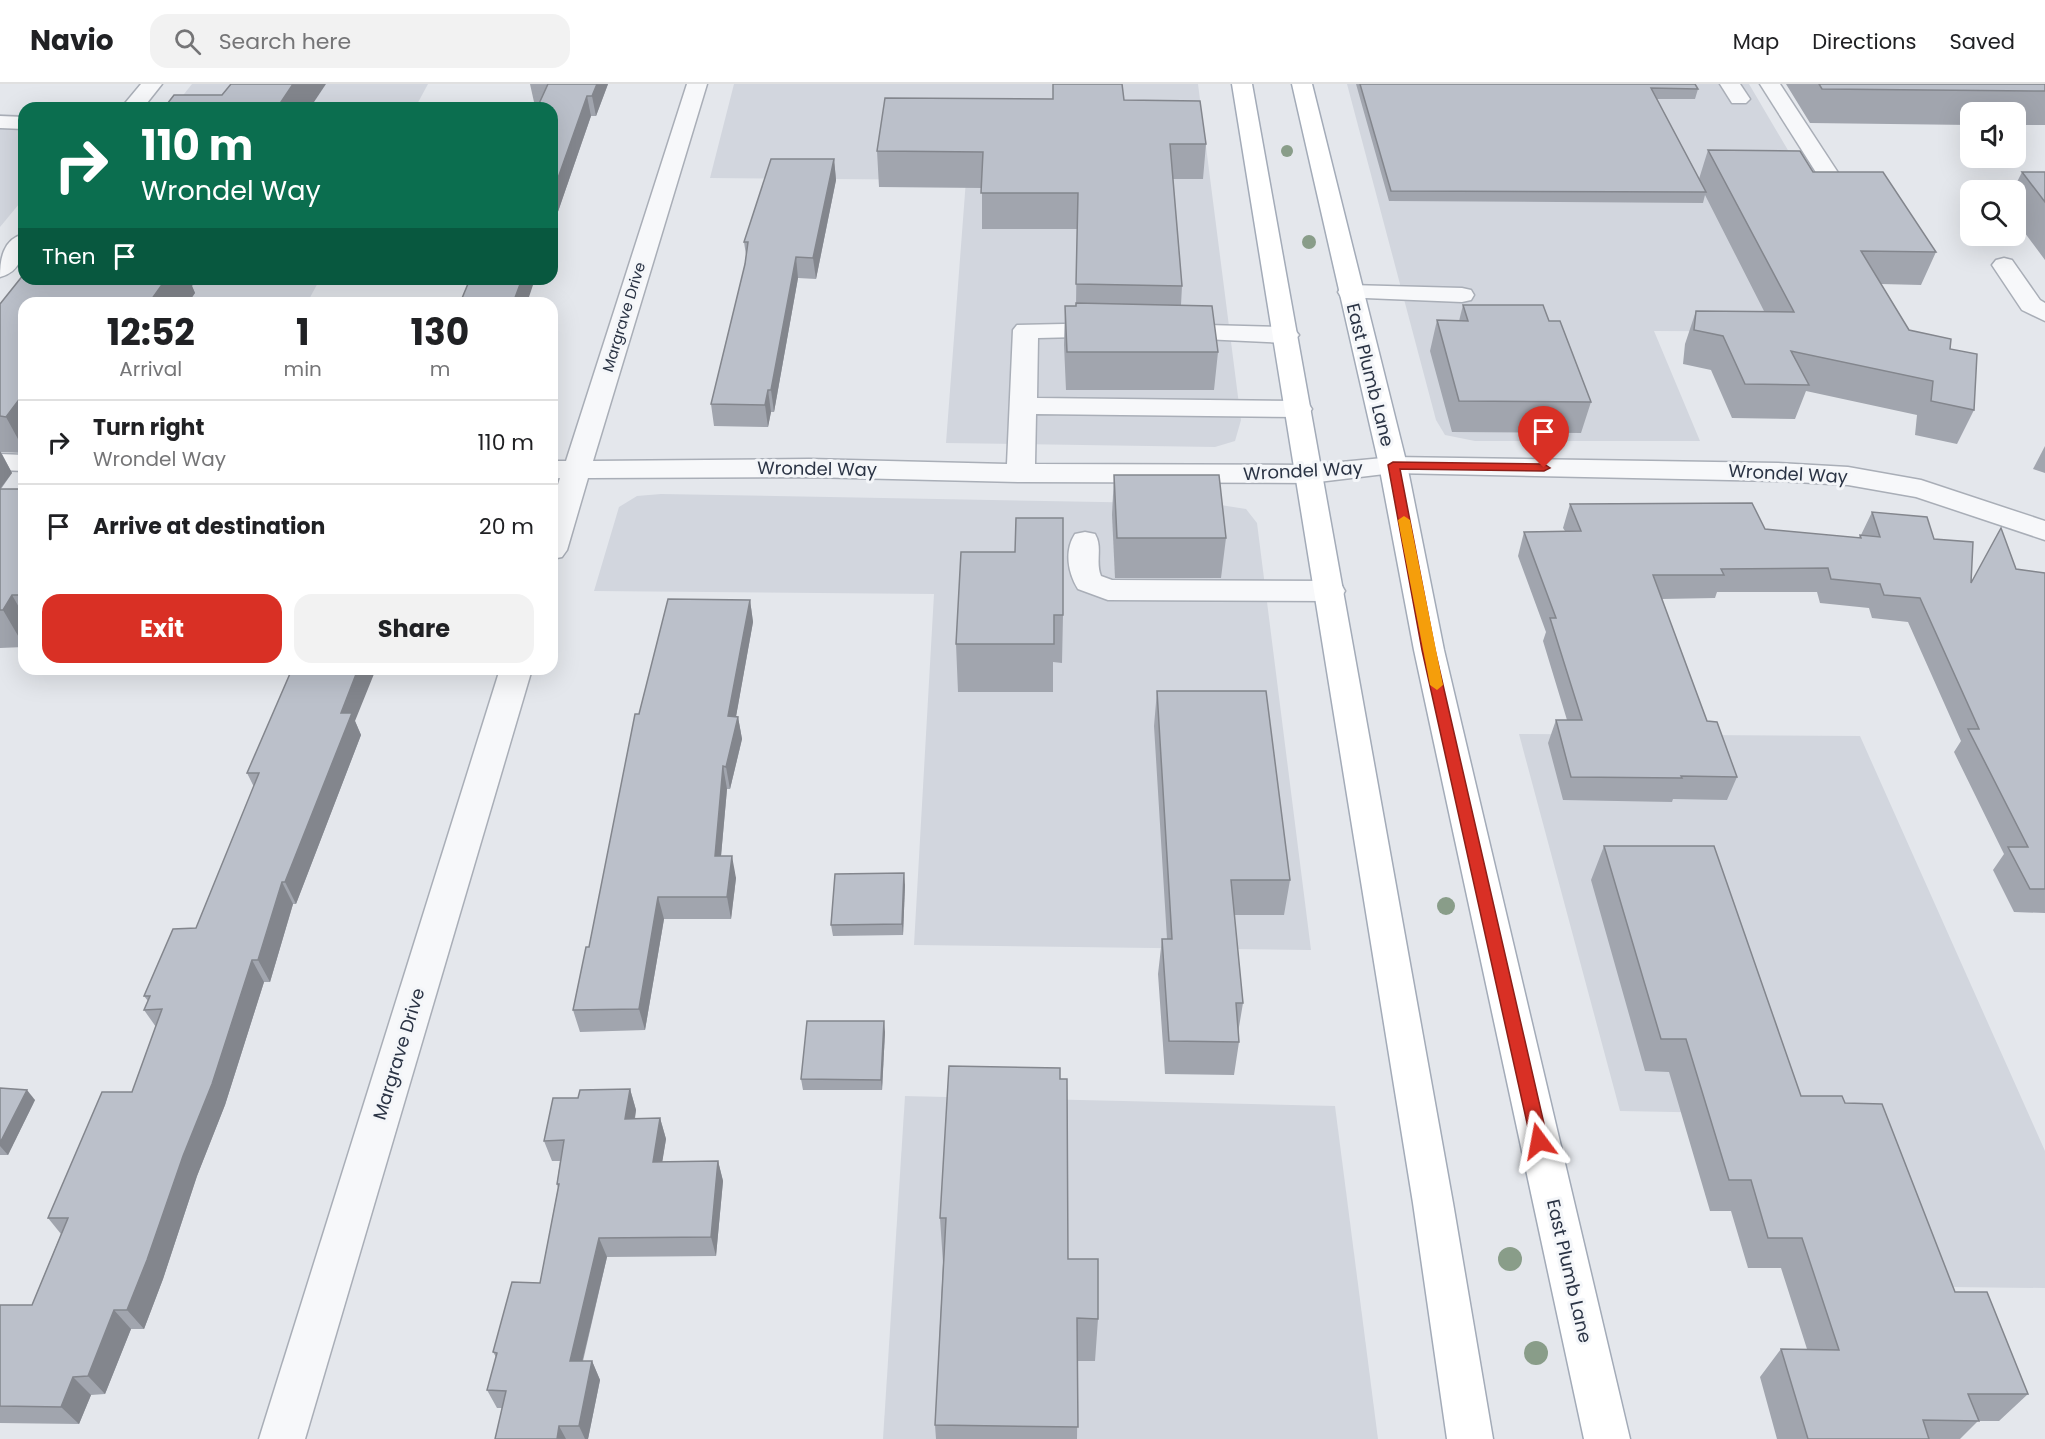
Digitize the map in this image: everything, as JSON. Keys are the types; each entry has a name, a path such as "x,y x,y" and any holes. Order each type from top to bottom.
{"main road":[{"path":"1242,84 1330,591 1470,1439"},
{"name":"East Plumb Lane","path":"1302,84 1393,465 1429,650 1607,1439"}],"street":[{"path":"137,102 152,84"},
{"name":"Margrave Drive","path":"558,510 564,470 697,84"},
{"path":"1770,84 1839,191"},
{"path":"0,122 18,123"},
{"path":"0,270 18,248"},
{"path":"2004,265 2031,305 2045,314"},
{"path":"1350,292 1462,295"},
{"path":"1021,473 1026,330 1286,335"},
{"path":"1023,406 1299,409"},
{"path":"0,462 18,463"},
{"name":"Wrondel Way","path":"564,470 809,468 1021,473 1310,474 1393,465 1766,471 1848,476 1921,489 2045,531"},
{"path":"1085,541 1083,569 1089,582 1108,590 1330,591"},
{"name":"Margrave Drive","path":"282,1439 514,675"}],"shaded area":[{"path":"192,84 428,84 418,102 178,102"},
{"path":"734,84 1198,84 1241,420 1235,441 1215,447 946,443 966,180 710,178"},
{"path":"1347,84 1749,84 1895,332 1654,331 1700,441 1475,441 1445,435 1436,420"},
{"path":"0,114 18,115 18,205 0,227"},
{"path":"32,285 317,285 310,297 23,297"},
{"path":"18,303 18,308 0,325"},
{"path":"661,494 1214,504 1246,509 1257,523 1311,950 914,945 934,594 594,591 619,507 637,496"},
{"path":"1519,734 1860,736 2045,1151 2045,1288 1951,1287 1885,1116 1620,1111"},
{"path":"905,1096 1335,1106 1378,1439 883,1439"}],"building":[{"path":"231,84 293,84 281,102 169,102 174,95 222,95"},
{"path":"548,84 597,84 592,96 587,96 558,178 558,102 540,102"},
{"path":"1053,84 1122,84 1124,100 1200,101 1206,144 1170,144 1182,286 1076,284 1078,193 981,193 983,152 877,151 885,98 1053,99"},
{"path":"1360,84 1695,84 1698,89 1651,88 1706,192 1391,191"},
{"path":"1819,84 2045,84 2045,91 1822,89"},
{"path":"1708,150 1800,151 1813,172 1883,172 1936,252 1861,251 1909,330 1951,339 1950,349 1977,354 1974,410 1931,401 1933,381 1791,351 1809,385 1745,384 1723,336 1694,330 1696,311 1794,312"},
{"path":"771,159 834,159 813,258 796,257 771,390 768,390 765,405 711,404 745,264 748,242 744,242"},
{"path":"2022,172 2045,172 2045,202"},
{"path":"18,282 18,285 162,285 153,297 18,297 18,401 6,417 0,416 0,304"},
{"path":"468,285 520,285 515,297 462,297"},
{"path":"1076,303 1212,306 1218,352 1067,352 1065,306 1076,306"},
{"path":"1463,305 1543,305 1549,321 1560,321 1591,402 1459,401 1437,320 1468,321"},
{"path":"1114,475 1219,475 1226,538 1117,538"},
{"path":"0,489 18,489 18,595 12,595 3,610 0,610"},
{"path":"1752,503 1765,529 1861,538 1860,535 1880,537 1872,512 1927,517 1934,539 1973,542 1971,583 2001,528 2016,569 2045,573 2045,889 2030,889 2008,847 2028,847 1968,729 1979,729 1920,598 1884,595 1880,584 1831,579 1828,568 1721,569 1724,575 1653,575 1707,721 1717,722 1737,777 1571,777 1556,720 1582,720 1550,618 1556,618 1524,532 1581,531 1570,504"},
{"path":"1016,518 1063,518 1063,615 1054,615 1054,644 956,644 961,552 1015,552"},
{"path":"668,599 750,600 728,716 738,717 726,767 723,766 715,856 732,856 727,897 658,897 639,1009 573,1010 586,947 589,947 635,714 639,714"},
{"path":"289,675 356,675 341,713 352,713 285,882 282,882 258,960 252,960 212,1084 127,1310 114,1310 88,1376 73,1377 61,1407 0,1406 0,1305 32,1305 68,1218 48,1218 102,1092 132,1092 162,1009 144,1010 150,996 144,996 173,929 196,928 259,773 247,773"},
{"path":"1157,691 1266,691 1290,880 1231,880 1243,1003 1236,1003 1239,1042 1169,1041 1162,939 1172,939"},
{"path":"1604,846 1714,846 1801,1096 1842,1096 1845,1103 1882,1104 1955,1292 1987,1292 2028,1394 1968,1394 1979,1421 1923,1420 1929,1439 1808,1439 1781,1349 1839,1350 1802,1238 1768,1238 1751,1180 1729,1180 1686,1039 1661,1039"},
{"path":"904,873 902,924 831,925 835,874"},
{"path":"807,1021 884,1021 881,1080 801,1079"},
{"path":"949,1066 1060,1068 1060,1079 1067,1079 1068,1259 1098,1259 1098,1319 1077,1318 1078,1427 935,1425 946,1218 940,1218"},
{"path":"0,1088 27,1090 0,1143"},
{"path":"630,1089 625,1119 660,1118 653,1162 718,1161 711,1237 599,1238 570,1361 592,1361 579,1426 559,1426 557,1439 495,1439 506,1391 487,1390 497,1353 493,1352 512,1282 540,1283 559,1184 557,1184 564,1140 544,1141 553,1098 578,1098 580,1090"}],"slow traffic":[{"path":"1404,520 1437,685"}],"route":[{"path":"1539,1141 1429,650 1393,465 1544,468"}]}
